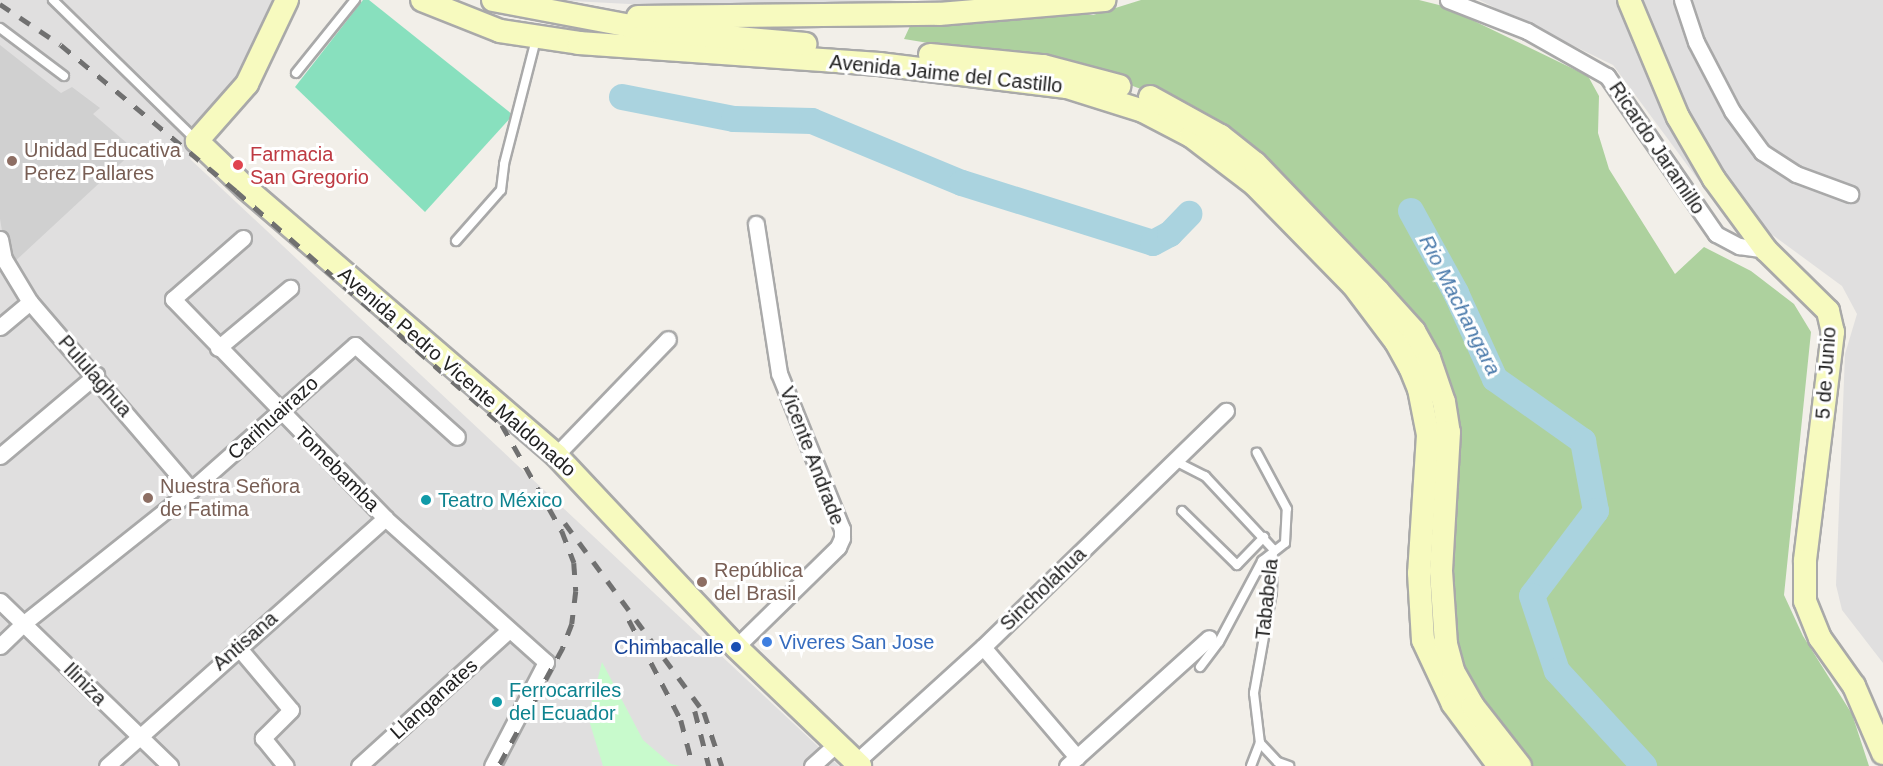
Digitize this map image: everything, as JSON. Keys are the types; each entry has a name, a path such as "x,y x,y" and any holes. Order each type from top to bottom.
{"main road":[{"path":"197,141 247,84 287,0"},
{"name":"Avenida Jaime del Castillo","path":"422,0 478,24 536,37 614,46 879,64 1067,87 1166,122 1228,164 1255,186 1353,285 1396,342 1414,378 1428,435 1419,573 1423,640 1453,704 1499,766"},
{"name":"Avenida Jaime del Castillo","path":"493,0 657,31 1043,66 1082,74 1151,98 1230,142 1329,237 1414,331 1429,358 1444,402 1449,432 1441,571 1446,644 1454,671 1473,706 1520,766"},
{"path":"589,17 939,14 1104,0"},
{"name":"5 de Junio","path":"1629,0 1678,117 1714,179 1766,250 1828,311 1833,332 1805,561 1805,601 1820,638 1854,686 1883,753"},
{"name":"Avenida Pedro Vicente Maldonado","path":"197,141 256,197 556,455 736,647 835,745 858,764"}],"street":[{"name":"Ricardo Jaramillo","path":"1448,0 1527,31 1607,76 1716,234 1739,246 1766,250"},
{"path":"1682,0 1696,42 1732,111 1762,153 1796,174 1850,194"},
{"name":"Vicente Andrade","path":"736,647 838,547 842,538 842,529 779,373 756,224"},
{"path":"0,238 2,260"},
{"name":"Tomebamba","path":"243,238 173,299 385,518 508,631 545,660 546,666 492,766"},
{"name":"Pululaghua","path":"2,260 30,302 96,375 191,490"},
{"path":"218,348 290,288"},
{"path":"0,327 30,302"},
{"path":"556,455 668,339"},
{"name":"Carihuairazo","path":"0,646 24,623 191,490 357,344 457,438"},
{"path":"0,456 96,375"},
{"name":"Sincholahua","path":"858,764 983,647 1226,411"},
{"name":"Antisana","path":"107,766 137,736 385,518"},
{"name":"Iliniza","path":"0,601 170,766"},
{"name":"Llanganates","path":"359,766 508,631"},
{"path":"983,647 1072,762 1209,638"},
{"path":"238,647 291,710 263,738 286,766"},
{"path":"812,766 835,745"}],"lane":[{"path":"53,0 197,141"},
{"path":"296,73 355,0"},
{"path":"0,28 64,76"},
{"path":"456,241 501,190 504,164 536,37"},
{"path":"1200,667 1219,642 1262,561 1285,543 1287,509 1257,453"},
{"name":"Tababela","path":"1175,461 1205,476 1264,537 1274,553 1272,592 1254,693 1260,743"},
{"path":"1182,511 1237,565 1264,537"},
{"path":"0,652 24,623"},
{"path":"1251,766 1260,743 1278,762 1289,766"}],"shaded area":[{"path":"0,0 278,0 190,159 839,766 0,766"},
{"path":"552,0 896,0 805,13"},
{"path":"1479,0 1883,0 1883,663 1842,610 1836,585 1845,354 1857,314 1842,286 1759,225 1725,216 1613,65"},
{"name":"Unidad Educativa Perez Pallares","path":"0,45 61,93 72,87 100,108 93,114 135,150 11,265 6,255 0,219"}],"green space":[{"path":"363,0 369,0 513,115 425,212 295,87"},
{"path":"1141,0 1419,0 1443,6 1588,76 1599,96 1598,133 1609,169 1675,274 1704,247 1751,271 1794,304 1811,332 1784,595 1803,636 1852,714 1869,766 1523,766 1456,670 1439,364 1157,95 1087,69 904,39 910,26 1026,15 1093,15"},
{"path":"602,662 643,740 671,764 680,766 603,766 588,717"}],"waterway":[{"path":"622,97 734,119 812,121 962,183 1153,243 1170,234 1189,214"},
{"name":"Rio Machangara","path":"1411,211 1456,293 1495,379 1583,441 1596,511 1532,596 1557,671 1644,766"}],"railway":[{"path":"0,4 61,45 236,191 502,425 562,531 574,563 576,591 572,624 563,648 499,766"},
{"path":"565,523 704,712 722,766"},
{"path":"629,620 681,720 693,766"},
{"path":"695,711 709,766"}],"place":[{"name":"Unidad Educativa Perez Pallares","path":"12,161"},
{"name":"Farmacia San Gregorio","path":"238,165"},
{"name":"Nuestra Señora de Fatima","path":"148,498"},
{"name":"Teatro México","path":"426,500"},
{"name":"República del Brasil","path":"702,582"},
{"name":"Viveres San Jose","path":"767,642"},
{"name":"Chimbacalle","path":"736,647"},
{"name":"Ferrocarriles del Ecuador","path":"497,702"}]}
